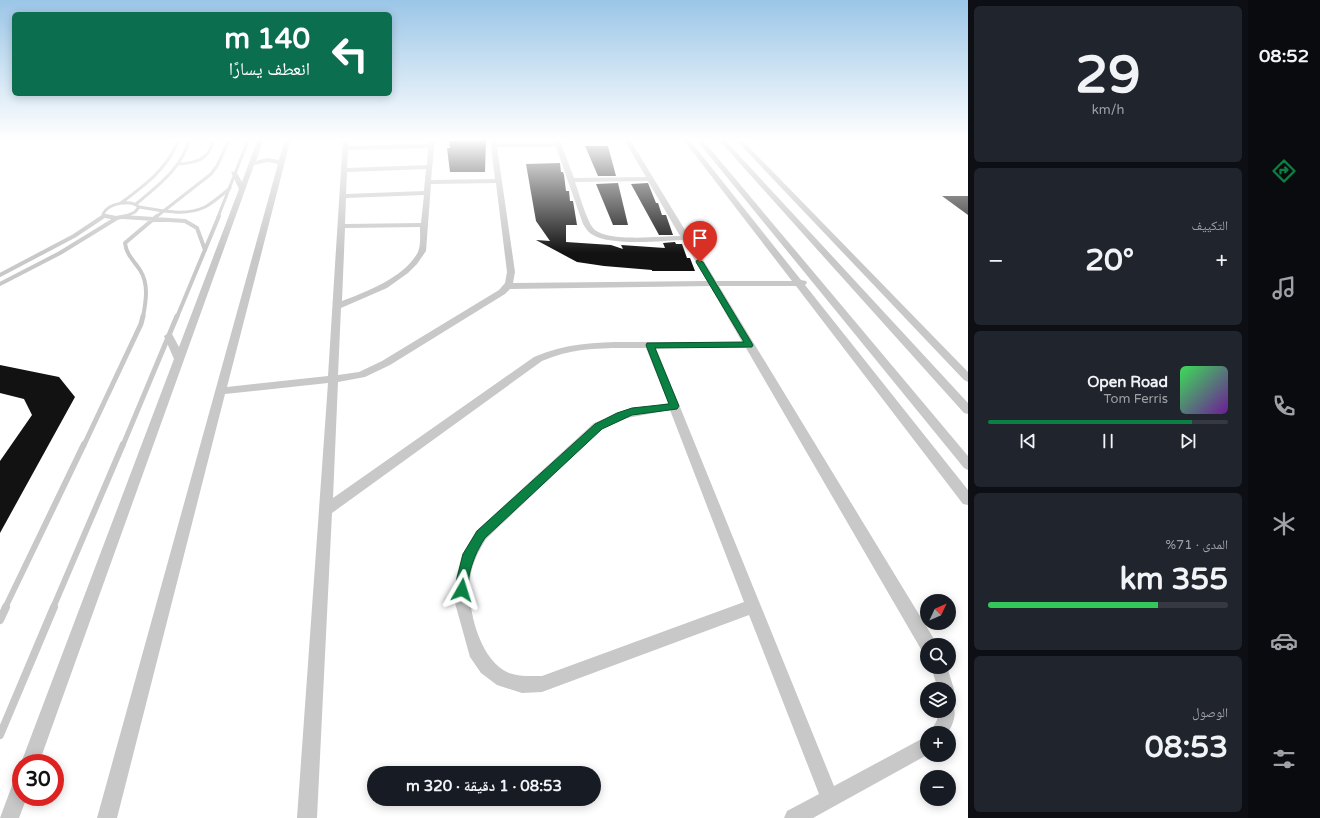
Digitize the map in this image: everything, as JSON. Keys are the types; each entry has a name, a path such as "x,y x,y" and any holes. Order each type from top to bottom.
{"street":[{"path":"235,176 236,188"},
{"path":"33,754 179,359 236,188 244,176"},
{"path":"107,818 221,391 268,176"},
{"path":"307,818 326,510 344,176"},
{"path":"336,307 381,288 400,276 414,264 422,251 429,176"},
{"path":"221,391 332,379 374,370 495,297 508,286 511,279 497,176"},
{"path":"570,176 588,228 599,236 618,239 686,238"},
{"path":"648,176 924,638"},
{"path":"715,176 968,500"},
{"path":"729,176 968,465"},
{"path":"755,176 968,410"},
{"path":"774,176 968,378"},
{"path":"571,180 650,179"},
{"path":"428,182 498,182"},
{"path":"343,196 428,193"},
{"path":"341,226 425,225"},
{"path":"508,286 817,283"},
{"path":"169,336 179,359"},
{"path":"650,345 830,800"},
{"path":"326,510 538,359 555,351 575,346 749,345"},
{"path":"674,406 620,415 598,426 481,534 469,554 462,578 462,603 476,651 487,667 503,679 522,685 542,684 753,606"},
{"path":"794,818 830,800 920,749"},
{"path":"10,818 14,806"}],"lane":[{"path":"104,216 104,210 121,203 145,186 155,176"},
{"path":"123,217 136,211 137,205 167,176"},
{"path":"0,620 141,324 144,310 144,277 127,251 125,243 134,234 208,176"},
{"path":"0,735 205,250 236,188 235,176"},
{"path":"145,186 158,186"},
{"path":"121,203 166,210 194,210 206,206 236,188"},
{"path":"185,221 194,210"},
{"path":"0,274 74,236 104,216 185,221 197,228 205,250"},
{"path":"0,284 50,258 117,218"},
{"path":"74,236 87,237"}],"building":[{"path":"528,176 564,176 566,191 569,191 570,201 573,201 577,225 566,225 566,242 611,245 623,249 621,245 665,248 663,243 675,242 676,244 682,244 687,258 690,258 695,271 652,271 577,262 536,240 550,241 536,221"},
{"path":"618,183 628,225 613,225 596,184"},
{"path":"648,183 662,215 666,215 673,235 659,235 631,184"},
{"path":"942,196 968,196 968,215"},
{"path":"0,365 59,377 75,397 0,533 0,461 32,415 24,399 0,393"}],"route":[{"path":"462,590 462,578 469,554 481,534 598,426 620,415 674,406 650,345 749,345 700,262"}]}
